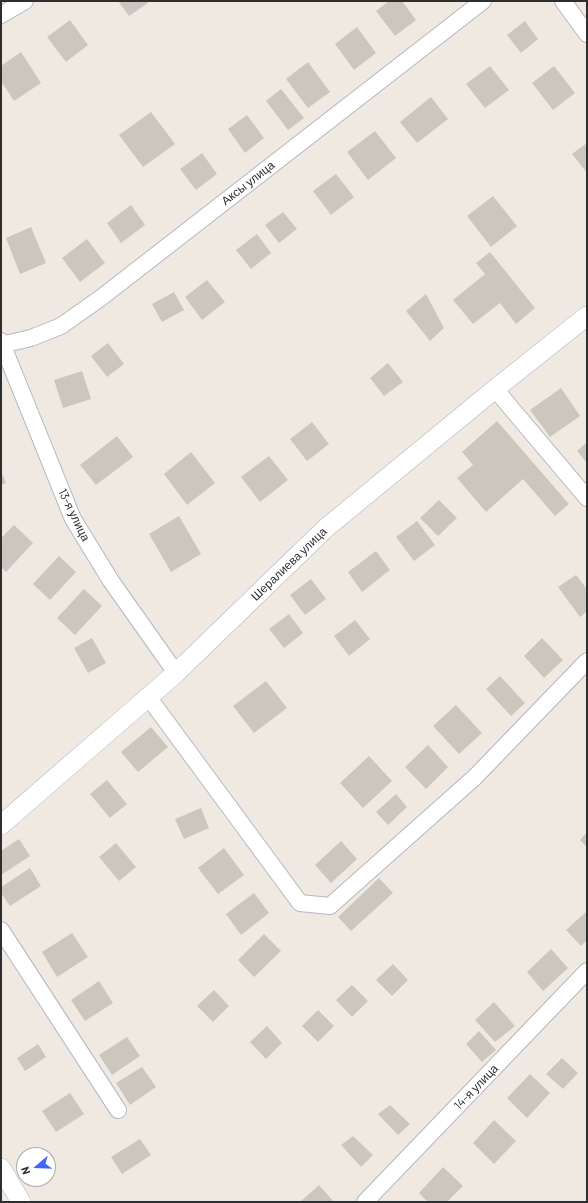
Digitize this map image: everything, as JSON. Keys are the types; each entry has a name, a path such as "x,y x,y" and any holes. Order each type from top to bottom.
{"street":[{"path":"1,15 25,1"},
{"name":"Аксы улица","path":"1,343 31,338 61,326 102,297 484,1"},
{"path":"563,1 587,34"},
{"name":"Шералиева улица","path":"1,825 149,698 326,528 495,389 587,316"},
{"name":"13-я улица","path":"1,343 73,519 110,581 176,673"},
{"path":"495,389 587,498"},
{"path":"149,698 300,904 330,906 475,777 587,662"},
{"path":"1,930 118,1110"},
{"name":"14-я улица","path":"365,1202 587,971"},
{"path":"1,1168 21,1202"}],"building":[{"path":"118,1 146,1 148,3 129,16"},
{"path":"389,1 402,1 416,20 395,36 376,11"},
{"path":"70,20 88,45 66,62 47,37"},
{"path":"525,21 538,39 521,53 507,35"},
{"path":"357,27 376,53 354,70 335,44"},
{"path":"21,52 41,83 14,101 1,81 1,66"},
{"path":"308,62 330,92 308,108 286,79"},
{"path":"490,66 509,90 485,108 466,84"},
{"path":"554,66 575,93 553,110 532,83"},
{"path":"281,89 304,118 288,130 266,101"},
{"path":"431,97 448,119 417,143 400,122"},
{"path":"151,112 175,144 143,167 119,135"},
{"path":"247,115 264,138 245,153 228,129"},
{"path":"375,131 396,158 368,180 347,152"},
{"path":"587,143 587,173 572,154"},
{"path":"202,153 217,174 196,190 180,169"},
{"path":"336,174 354,197 331,215 313,191"},
{"path":"493,196 517,226 491,247 467,216"},
{"path":"131,205 145,225 121,243 107,223"},
{"path":"283,212 297,229 279,243 265,225"},
{"path":"31,227 46,263 20,274 6,238"},
{"path":"257,234 271,253 251,269 236,250"},
{"path":"87,239 105,263 80,282 62,258"},
{"path":"490,252 535,308 516,324 500,303 473,324 453,300 485,274 476,263"},
{"path":"207,280 225,302 202,320 185,297"},
{"path":"174,292 184,310 162,322 152,304"},
{"path":"426,294 444,328 430,341 406,311"},
{"path":"108,343 124,364 107,377 91,356"},
{"path":"388,363 403,382 384,396 370,378"},
{"path":"82,371 91,399 63,408 54,380"},
{"path":"561,388 580,416 550,437 530,410"},
{"path":"497,421 569,504 555,516 523,479 486,512 457,478 473,465 462,452"},
{"path":"312,422 329,444 307,461 290,439"},
{"path":"117,436 133,457 96,485 80,465"},
{"path":"587,442 587,463 577,451"},
{"path":"191,452 215,483 187,505 164,474"},
{"path":"269,456 288,480 260,502 241,477"},
{"path":"1,471 6,483 1,485"},
{"path":"439,500 457,518 438,536 420,518"},
{"path":"179,516 201,554 171,572 149,534"},
{"path":"417,521 435,545 414,561 396,537"},
{"path":"14,525 33,543 6,572 1,567 1,538"},
{"path":"376,551 390,570 362,592 348,572"},
{"path":"59,556 76,572 50,600 33,584"},
{"path":"576,575 587,589 587,611 580,617 558,587"},
{"path":"311,579 326,599 305,615 290,595"},
{"path":"84,589 102,606 75,635 57,618"},
{"path":"289,614 303,633 284,648 269,629"},
{"path":"355,620 370,639 349,656 334,636"},
{"path":"92,638 106,663 88,673 74,648"},
{"path":"542,638 563,660 544,678 524,656"},
{"path":"500,676 525,703 511,716 486,689"},
{"path":"266,681 287,708 254,733 233,706"},
{"path":"456,705 482,733 459,754 433,726"},
{"path":"151,727 168,747 138,772 121,752"},
{"path":"428,745 448,767 426,789 405,767"},
{"path":"369,756 392,781 363,808 340,783"},
{"path":"107,780 127,804 110,818 90,794"},
{"path":"396,794 407,807 388,825 376,812"},
{"path":"201,808 209,828 184,839 175,819"},
{"path":"587,832 587,847 580,840"},
{"path":"19,839 30,856 1,875 1,851"},
{"path":"341,841 357,859 331,883 315,865"},
{"path":"116,843 136,867 119,881 99,857"},
{"path":"224,848 244,875 218,894 198,868"},
{"path":"30,868 41,886 10,906 1,893 1,887"},
{"path":"379,878 393,893 351,931 338,917"},
{"path":"254,893 269,913 241,935 226,914"},
{"path":"587,911 587,940 581,946 566,930"},
{"path":"72,933 88,957 57,977 42,952"},
{"path":"264,934 281,951 254,977 238,960"},
{"path":"551,949 568,968 543,991 527,972"},
{"path":"393,964 408,980 392,996 376,980"},
{"path":"99,981 113,1003 85,1021 71,1000"},
{"path":"352,985 368,1001 352,1017 336,1000"},
{"path":"214,990 229,1006 213,1022 197,1006"},
{"path":"494,1002 515,1026 495,1042 475,1020"},
{"path":"318,1010 334,1026 318,1042 302,1026"},
{"path":"267,1026 282,1043 266,1059 250,1042"},
{"path":"479,1031 496,1050 482,1062 466,1044"},
{"path":"127,1037 140,1056 112,1075 99,1055"},
{"path":"38,1044 46,1057 25,1071 17,1058"},
{"path":"562,1058 578,1073 563,1089 546,1074"},
{"path":"142,1067 156,1087 130,1105 116,1083"},
{"path":"530,1074 550,1093 527,1118 507,1098"},
{"path":"70,1093 84,1114 56,1132 42,1111"},
{"path":"390,1105 410,1124 398,1135 378,1114"},
{"path":"494,1120 516,1141 494,1164 473,1143"},
{"path":"353,1136 373,1155 361,1167 341,1145"},
{"path":"140,1139 151,1155 122,1174 111,1157"},
{"path":"443,1167 463,1186 447,1202 428,1202 419,1193"},
{"path":"319,1185 334,1202 300,1202"}]}
